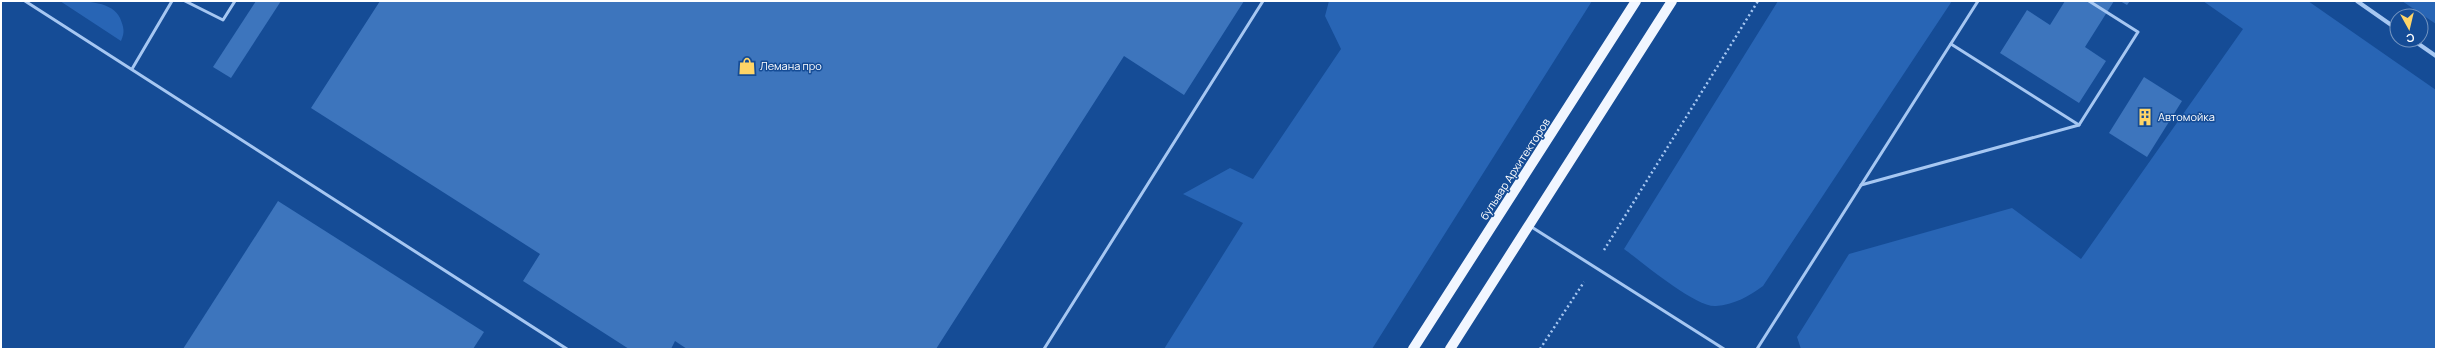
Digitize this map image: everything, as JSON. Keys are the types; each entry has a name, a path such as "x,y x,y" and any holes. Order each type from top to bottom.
{"main road":[{"name":"бульвар Архитекторов","path":"1414,349 1636,1"},
{"path":"1450,349 1672,1"}],"street":[{"path":"2357,1 2389,23"},
{"path":"2424,48 2436,56"}],"lane":[{"path":"25,1 567,349"},
{"path":"132,69 172,1"},
{"path":"185,1 223,20 235,1"},
{"path":"1044,349 1263,1"},
{"path":"1757,349 1978,1"},
{"path":"1861,185 2079,125 2138,32 2089,1"},
{"path":"1951,44 2079,125"},
{"path":"1528,226 1724,349"}],"path":[{"path":"1540,349 1594,267 1758,1"}],"shaded area":[{"path":"60,1 95,3 110,8 116,12 120,18 124,30 121,41"},
{"path":"1329,1 1592,1 1372,349 1164,349 1243,223 1183,194 1230,168 1253,179 1341,49 1325,16"},
{"path":"1778,1 1952,1 1763,286 1735,302 1716,306 1707,305 1669,283 1624,249"},
{"path":"2203,1 2308,1 2436,90 2436,349 1801,349 1797,337 1849,254 2012,208 2081,259 2243,29"},
{"path":"2402,1 2436,1 2436,24 2429,19 2429,8 2412,8"}],"building":[{"path":"256,1 281,1 231,78 213,67"},
{"path":"380,1 1244,1 1184,95 1124,56 936,349 687,349 675,341 671,349 629,349 523,281 540,254 311,108"},
{"path":"2065,1 2114,1 2085,47 2106,61 2079,103 2000,53 2027,10 2050,25"},
{"path":"2120,1 2130,1 2127,5"},
{"name":"Автомойка","path":"2144,77 2182,101 2147,157 2109,133"},
{"path":"278,201 484,332 473,349 183,349"}],"place":[{"name":"Лемана про","path":"747,66"},
{"name":"Автомойка","path":"2145,117"}]}
